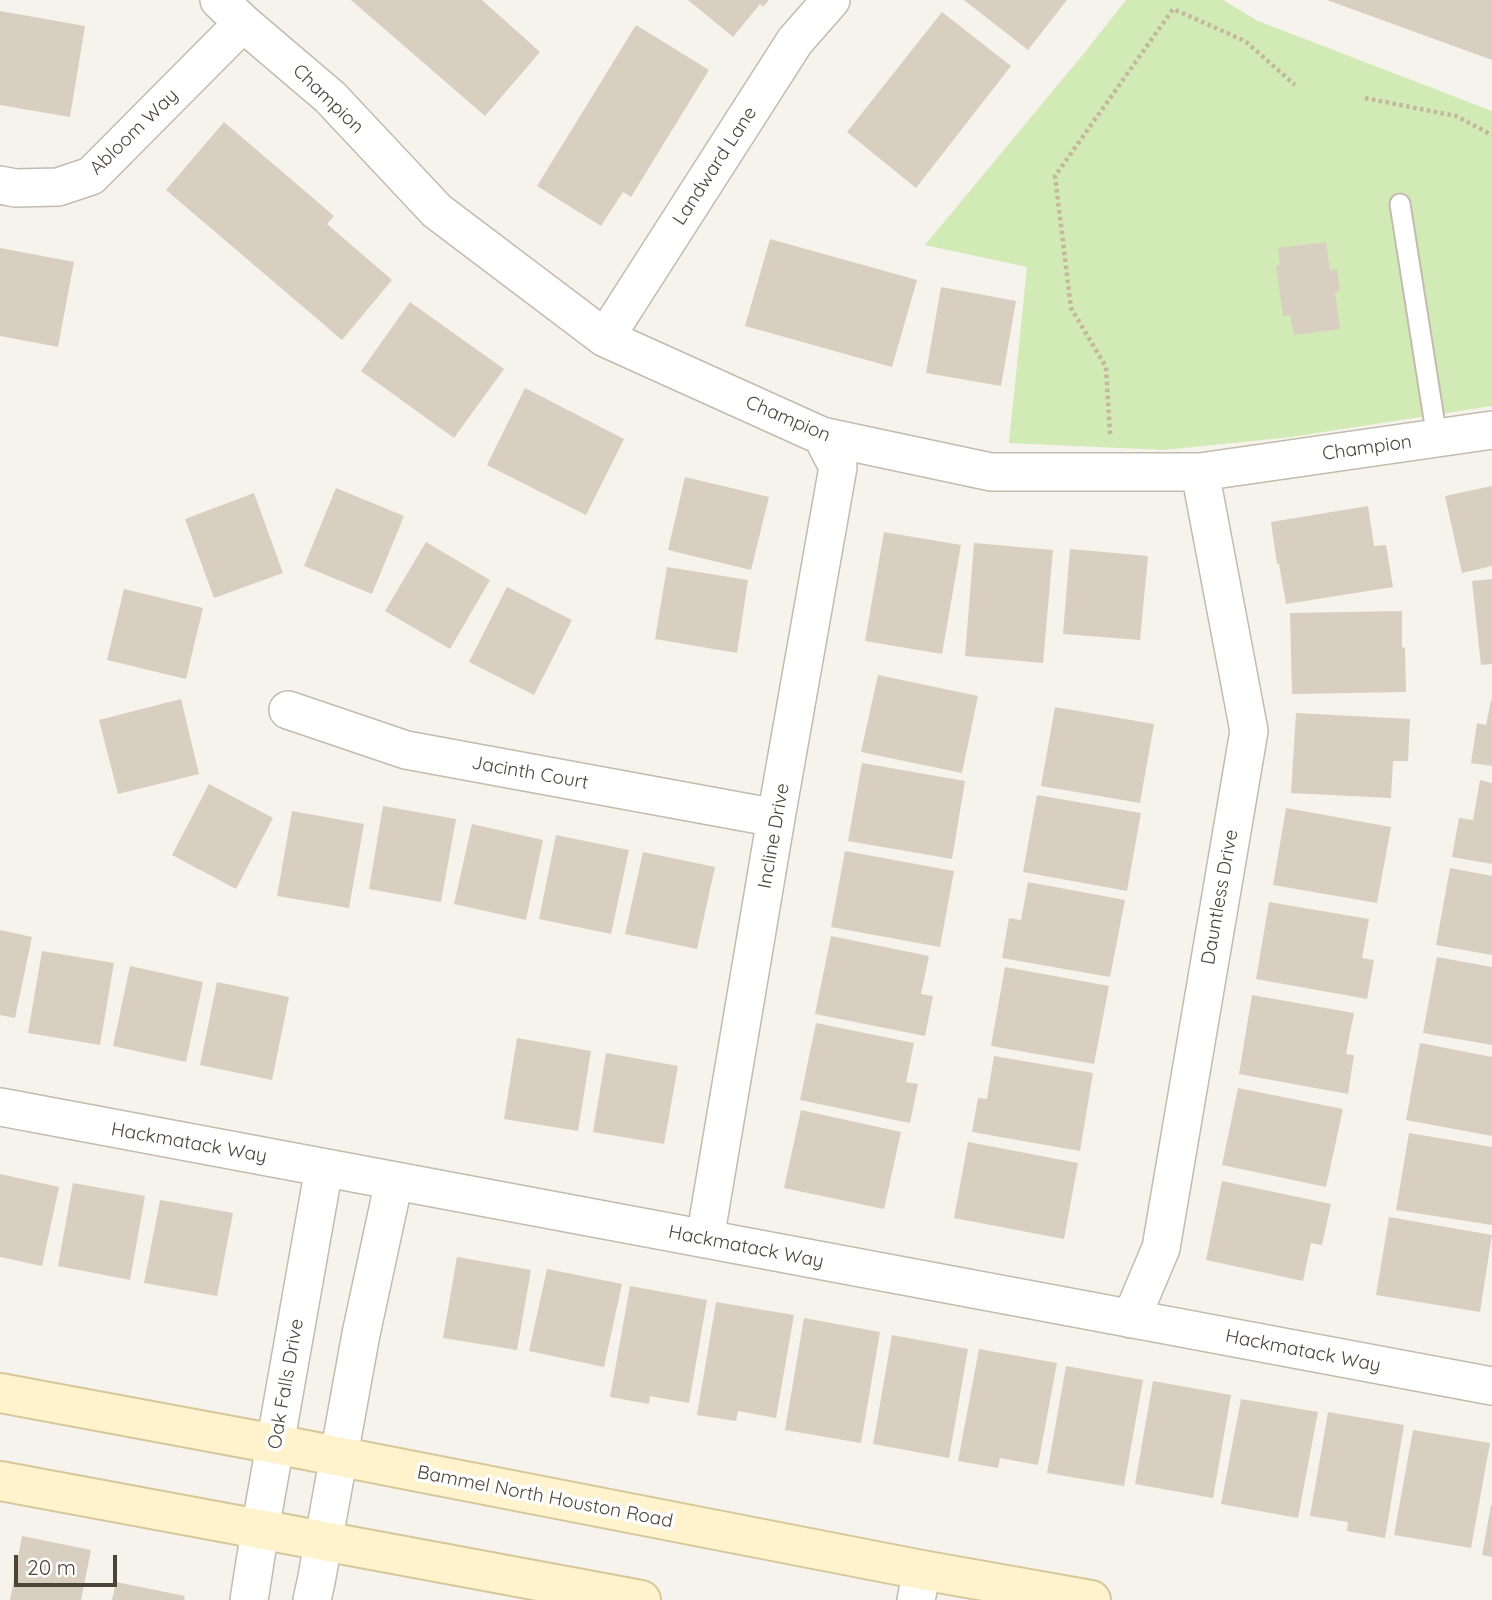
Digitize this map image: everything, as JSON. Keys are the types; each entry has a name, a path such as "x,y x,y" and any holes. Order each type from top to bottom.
{"main road":[{"name":"Bammel North Houston Road","path":"0,1393 339,1456 919,1585 1091,1600"},
{"path":"0,1481 641,1600"}],"street":[{"name":"Landward Lane","path":"605,338 795,41 831,0"},
{"name":"Champion","path":"231,12 330,97 437,211 605,338 821,436 991,472 1200,472 1492,430"},
{"name":"Abloom Way","path":"0,185 15,188 58,187 91,177 231,12"},
{"name":"Incline Drive","path":"705,1239 838,467 821,436"},
{"name":"Dauntless Drive","path":"1131,1319 1161,1248 1249,731 1200,472"},
{"name":"Jacinth Court","path":"288,710 406,750 776,818"},
{"name":"Hackmatack Way","path":"0,1107 1492,1386"},
{"name":"Oak Falls Drive","path":"249,1600 324,1168"},
{"path":"312,1600 361,1334 394,1181"}],"lane":[{"path":"1400,204 1437,438"}],"path":[{"path":"1110,434 1106,367 1071,308 1055,176 1172,9 1245,41 1295,85"},
{"path":"1365,99 1455,116 1492,135"}],"green space":[{"path":"1126,0 1223,0 1258,21 1492,111 1492,406 1291,437 1164,450 1009,443 1027,267 925,245"}],"building":[{"path":"351,0 482,0 540,52 485,116"},
{"path":"688,0 769,0 763,7 760,4 733,37"},
{"path":"964,0 1067,0 1028,50"},
{"path":"1327,0 1492,0 1492,60"},
{"path":"0,11 85,26 70,117 0,105"},
{"path":"942,12 1011,66 916,188 847,132"},
{"path":"636,25 709,70 631,197 623,192 601,226 537,186"},
{"path":"224,122 334,216 327,224 392,280 342,340 166,190"},
{"path":"770,239 917,280 892,367 745,326"},
{"path":"1326,242 1330,270 1337,269 1340,291 1335,292 1340,329 1294,335 1290,315 1283,316 1276,265 1280,265 1278,248"},
{"path":"0,248 74,262 58,347 0,336"},
{"path":"941,287 1016,301 1001,386 926,373"},
{"path":"410,302 504,369 454,438 361,371"},
{"path":"525,388 624,439 586,515 487,465"},
{"path":"685,477 769,497 751,570 668,550"},
{"path":"1492,486 1492,566 1462,573 1445,496"},
{"path":"336,488 404,516 372,594 304,566"},
{"path":"254,493 283,573 214,598 185,519"},
{"path":"1368,506 1374,546 1386,545 1393,587 1286,604 1271,522"},
{"path":"884,532 961,545 942,654 865,641"},
{"path":"426,542 490,580 450,649 385,611"},
{"path":"974,543 1053,550 1043,663 965,656"},
{"path":"1070,549 1148,556 1140,640 1063,634"},
{"path":"667,567 748,580 737,653 655,639"},
{"path":"1492,579 1492,664 1481,665 1472,581"},
{"path":"507,587 572,620 534,695 469,662"},
{"path":"124,589 203,608 186,679 107,660"},
{"path":"1402,611 1406,692 1292,694 1290,613"},
{"path":"878,675 978,696 962,773 861,752"},
{"path":"181,699 199,774 118,794 99,720"},
{"path":"1491,700 1492,766 1471,763 1477,723 1486,725"},
{"path":"1055,707 1154,724 1140,803 1041,786"},
{"path":"1296,713 1410,719 1408,761 1393,761 1391,798 1291,793"},
{"path":"862,763 965,781 952,859 848,841"},
{"path":"1480,780 1492,783 1492,864 1452,857 1459,818 1473,820"},
{"path":"209,784 273,818 236,889 172,855"},
{"path":"1037,795 1141,813 1127,891 1023,872"},
{"path":"383,806 456,819 441,902 369,889"},
{"path":"1286,808 1391,827 1377,903 1273,885"},
{"path":"292,811 364,824 349,908 277,896"},
{"path":"472,824 543,840 526,920 454,904"},
{"path":"556,835 629,850 611,934 539,919"},
{"path":"845,851 954,871 940,947 831,927"},
{"path":"643,852 715,867 697,949 625,934"},
{"path":"1450,868 1492,876 1492,955 1436,945"},
{"path":"1028,882 1125,900 1110,977 1002,958 1009,918 1021,920"},
{"path":"1269,902 1369,919 1362,958 1374,960 1367,999 1256,979"},
{"path":"0,930 32,937 15,1018 0,1015"},
{"path":"831,936 929,956 921,994 933,996 925,1036 815,1014"},
{"path":"42,951 114,963 100,1045 28,1033"},
{"path":"1437,957 1492,967 1492,1045 1423,1033"},
{"path":"130,966 203,982 186,1062 113,1046"},
{"path":"1005,967 1109,986 1094,1064 991,1046"},
{"path":"217,982 289,997 272,1080 200,1065"},
{"path":"1252,995 1354,1013 1346,1054 1354,1055 1348,1094 1239,1074"},
{"path":"816,1023 914,1043 906,1082 918,1084 910,1123 800,1100"},
{"path":"517,1038 591,1051 578,1131 504,1119"},
{"path":"1420,1043 1492,1057 1492,1136 1406,1120"},
{"path":"606,1053 678,1066 664,1144 593,1132"},
{"path":"994,1056 1093,1073 1080,1151 972,1132 978,1098 987,1099"},
{"path":"1238,1088 1343,1109 1326,1187 1222,1165"},
{"path":"801,1110 901,1132 884,1209 784,1188"},
{"path":"1409,1133 1492,1147 1492,1225 1396,1210"},
{"path":"968,1142 1078,1163 1064,1239 954,1218"},
{"path":"0,1174 59,1187 42,1266 0,1257"},
{"path":"1222,1181 1331,1204 1322,1245 1311,1243 1303,1281 1206,1260"},
{"path":"73,1183 145,1196 130,1280 58,1266"},
{"path":"160,1200 233,1213 217,1296 144,1283"},
{"path":"1389,1217 1492,1235 1480,1312 1376,1295"},
{"path":"457,1257 531,1270 517,1350 443,1338"},
{"path":"547,1269 622,1284 604,1367 529,1351"},
{"path":"630,1286 707,1300 689,1403 650,1396 649,1404 610,1397"},
{"path":"716,1302 794,1315 776,1418 738,1411 736,1421 697,1415"},
{"path":"804,1318 880,1332 861,1443 785,1430"},
{"path":"892,1335 968,1349 949,1458 873,1444"},
{"path":"979,1349 1057,1363 1038,1465 1000,1458 998,1468 958,1461"},
{"path":"1066,1366 1143,1380 1124,1486 1047,1473"},
{"path":"1153,1381 1231,1395 1213,1498 1135,1484"},
{"path":"1241,1399 1318,1412 1298,1518 1221,1504"},
{"path":"1328,1412 1404,1425 1385,1538 1347,1531 1348,1522 1310,1516"},
{"path":"1413,1430 1490,1443 1471,1548 1394,1535"},
{"path":"1492,1505 1492,1557 1482,1555"},
{"path":"22,1536 91,1550 81,1600 10,1600"},
{"path":"116,1582 185,1596 184,1600 112,1600"}]}
